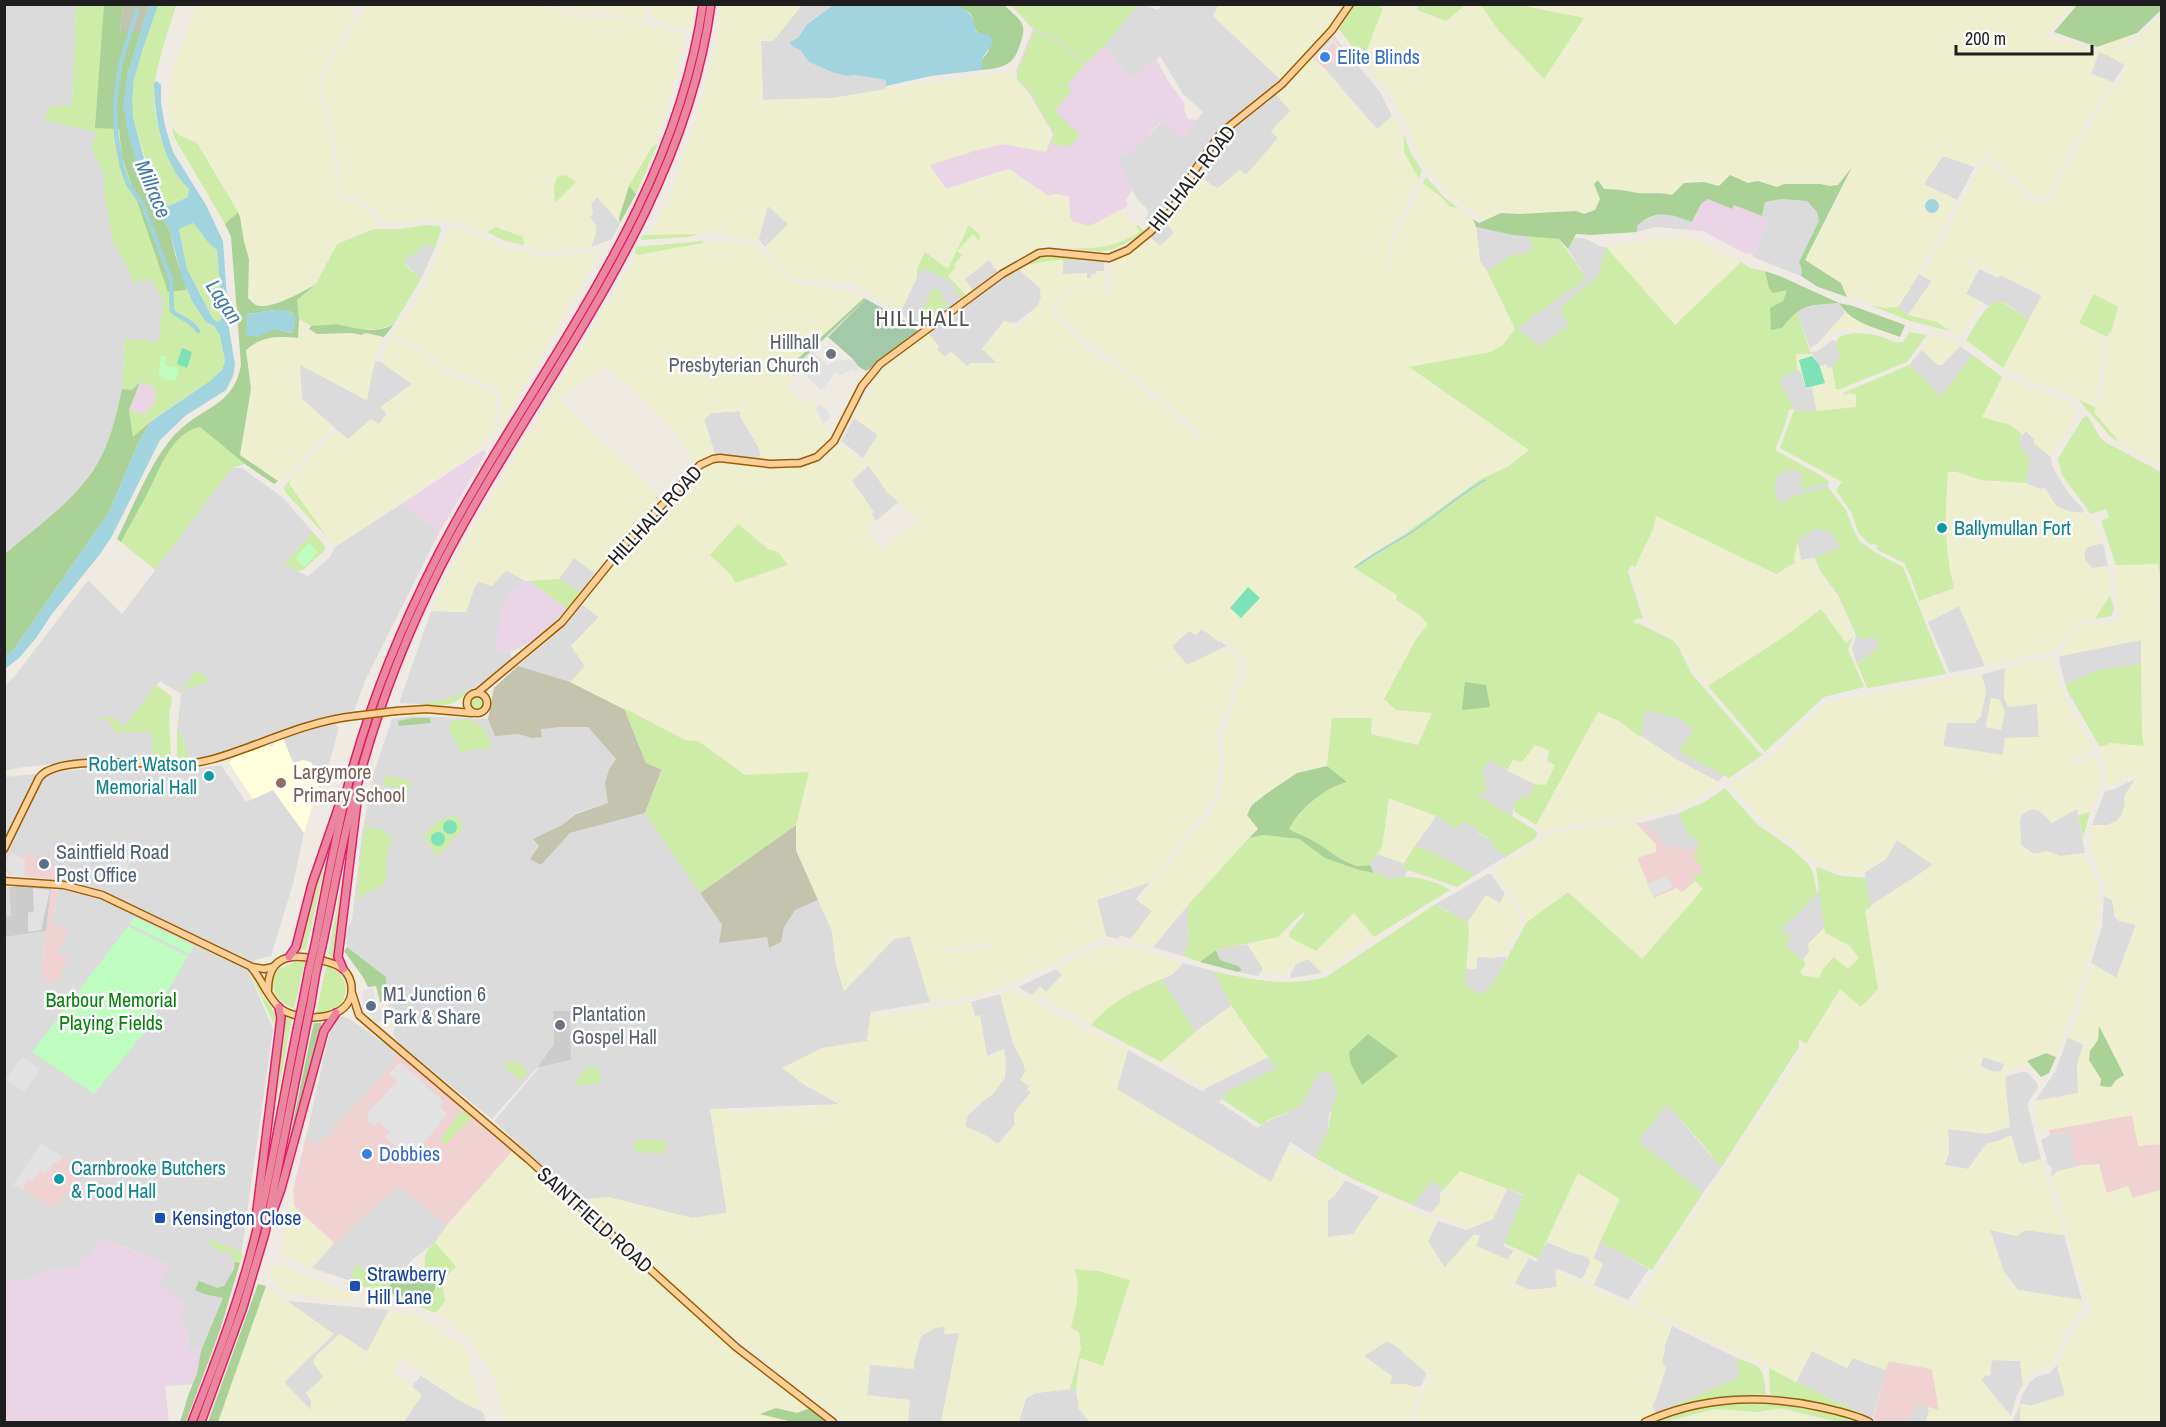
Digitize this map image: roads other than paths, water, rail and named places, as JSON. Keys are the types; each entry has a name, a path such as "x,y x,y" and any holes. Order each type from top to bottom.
{"highway":[{"path":"201,1422 230,1345 251,1268 368,720 387,668 427,578 468,500 598,282 636,212 664,150 678,111 703,4"},
{"path":"289,957 296,947 312,884 392,675 440,568 614,270 658,183 691,97 711,4"},
{"path":"343,969 338,957 355,776"},
{"path":"257,1241 257,1200 281,1018 279,1007"},
{"path":"257,1241 265,1233 281,1189 324,1031 339,1012"},
{"path":"265,1233 301,1031"},
{"path":"192,1422 251,1268"}],"main road":[{"name":"HILLHALL ROAD","path":"477,693 562,622 625,544 700,465 720,458 770,464 800,463 817,457 834,441 862,386 880,364 1002,274 1039,253 1109,258 1120,254 1140,240 1171,211 1202,158 1221,134 1282,84 1332,30 1350,4"},
{"path":"4,849 44,772 56,767 75,764 162,765 205,762 311,724 396,711 452,710 478,714 485,711 490,684"},
{"path":"452,710 477,693 484,695 488,701"},
{"path":"468,698 467,705 472,713"},
{"path":"4,881 56,884 102,895 252,967 264,969 273,967 289,957 303,956 329,962 343,969 350,979 351,993 348,1003 339,1012 316,1017 294,1014 279,1007 252,967"},
{"path":"268,990 273,967"},
{"name":"SAINTFIELD ROAD","path":"351,993 359,1015 528,1159 736,1347 833,1422"},
{"name":"SAINTFIELD ROAD","path":"339,1012 359,1015"},
{"path":"1644,1422 1692,1406 1758,1399 1808,1404 1842,1412 1869,1422"}],"water":[{"path":"835,4 955,5 970,14 976,32 989,35 991,47 983,57 982,70 931,76 886,86 886,80 832,72 809,62 790,42 798,38 806,25"},
{"name":"Lagan","path":"149,5 158,5 134,79 133,117 147,170 166,205 169,206 188,197 189,189 173,167 162,140 154,96 154,83 157,81 161,85 165,126 173,152 206,205 223,241 229,328 235,365 233,376 226,390 185,416 160,440 111,538 36,638 19,658 5,669 5,657 14,649 109,512 137,446 150,422 210,381 222,370 225,361 220,336 214,326 206,322 193,303 182,278 170,231 140,175 123,107 127,76","holes":["193,223 217,250 222,311 218,322 213,319 187,269 179,229"]},
{"path":"1932,199 1937,201 1939,206 1937,211 1932,213 1927,211 1925,206 1927,201"},
{"path":"287,310 296,317 293,333 275,329 257,337 246,335 247,314"}],"waterway":[{"name":"Millrace","path":"137,10 120,65 115,104 116,135 122,167 128,184 143,205 171,280 172,311 191,323 198,331"},
{"path":"1356,567 1412,532 1485,480"}],"place":[{"name":"Elite Blinds","path":"1325,57"},
{"name":"Hillhall Presbyterian Church","path":"831,354"},
{"name":"Ballymullan Fort","path":"1942,528"},
{"name":"Robert Watson Memorial Hall","path":"209,776"},
{"name":"Largymore Primary School","path":"281,783"},
{"name":"Saintfield Road Post Office","path":"44,864"},
{"name":"M1 Junction 6 Park & Share","path":"371,1006"},
{"name":"Plantation Gospel Hall","path":"560,1025"},
{"name":"Dobbies","path":"367,1154"},
{"name":"Carnbrooke Butchers & Food Hall","path":"59,1179"},
{"name":"Kensington Close","path":"160,1218"},
{"name":"Strawberry Hill Lane","path":"355,1286"}],"district":[{"name":"HILLHALL","path":"923,318"}],"park label":[{"name":"Barbour Memorial Playing Fields","path":"111,1012"}]}
